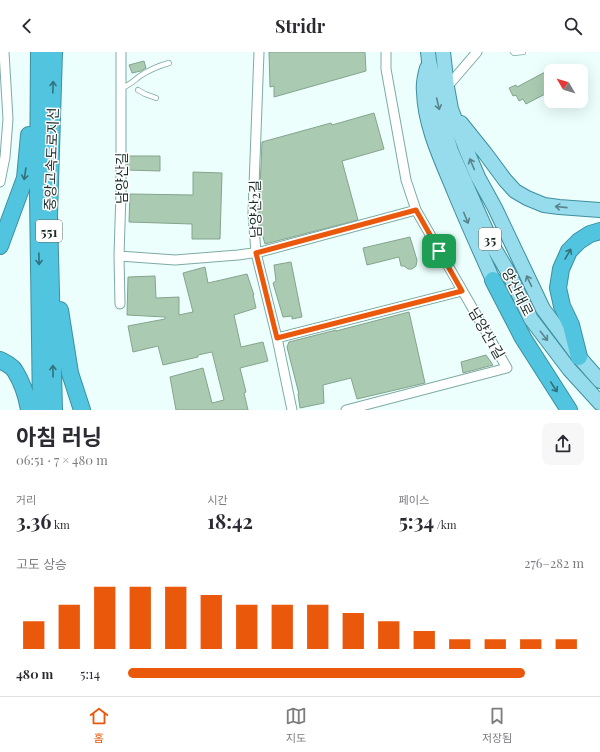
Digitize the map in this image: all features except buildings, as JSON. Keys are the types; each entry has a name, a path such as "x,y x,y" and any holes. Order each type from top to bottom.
{"highway":[{"path":"0,246 25,178 38,52"},
{"name":"중앙고속도로지선","path":"38,52 41,410"},
{"name":"중앙고속도로지선","path":"54,52 49,216 54,410"},
{"path":"49,216 61,318 70,373 82,410"},
{"path":"579,357 571,325 562,306 558,288 561,269 569,251 579,241 590,234 600,231"},
{"path":"493,280 523,338 569,410"},
{"path":"0,360 9,365 15,371 27,398 29,410"}],"main road":[{"name":"양산대로","path":"443,52 451,109 478,177 495,208 543,309 579,357 600,381"},
{"name":"양산대로","path":"428,57 442,122 451,151 494,248 508,272 531,319 569,369 600,403"},
{"path":"428,57 424,92 426,109 434,143 493,280"},
{"path":"451,109 515,191 544,205 600,210"}],"street":[{"path":"0,182 5,156 8,119 4,52"},
{"name":"남양산길","path":"120,304 119,256 121,192 121,88 123,52"},
{"name":"남양산2길","path":"258,52 253,213 256,253 277,338 292,410"},
{"name":"남양산1길","path":"346,410 507,368 416,210 406,180 386,69 386,52"},
{"path":"447,87 477,52"},
{"path":"119,256 174,260 256,253 416,210"},
{"path":"277,338 462,291"}],"lane":[{"path":"513,52 523,52"},
{"path":"121,88 127,87 152,69 169,63"},
{"path":"138,90 156,98"}],"route":[{"path":"416,210 439,251 462,291 277,338 256,253 416,210"}]}
